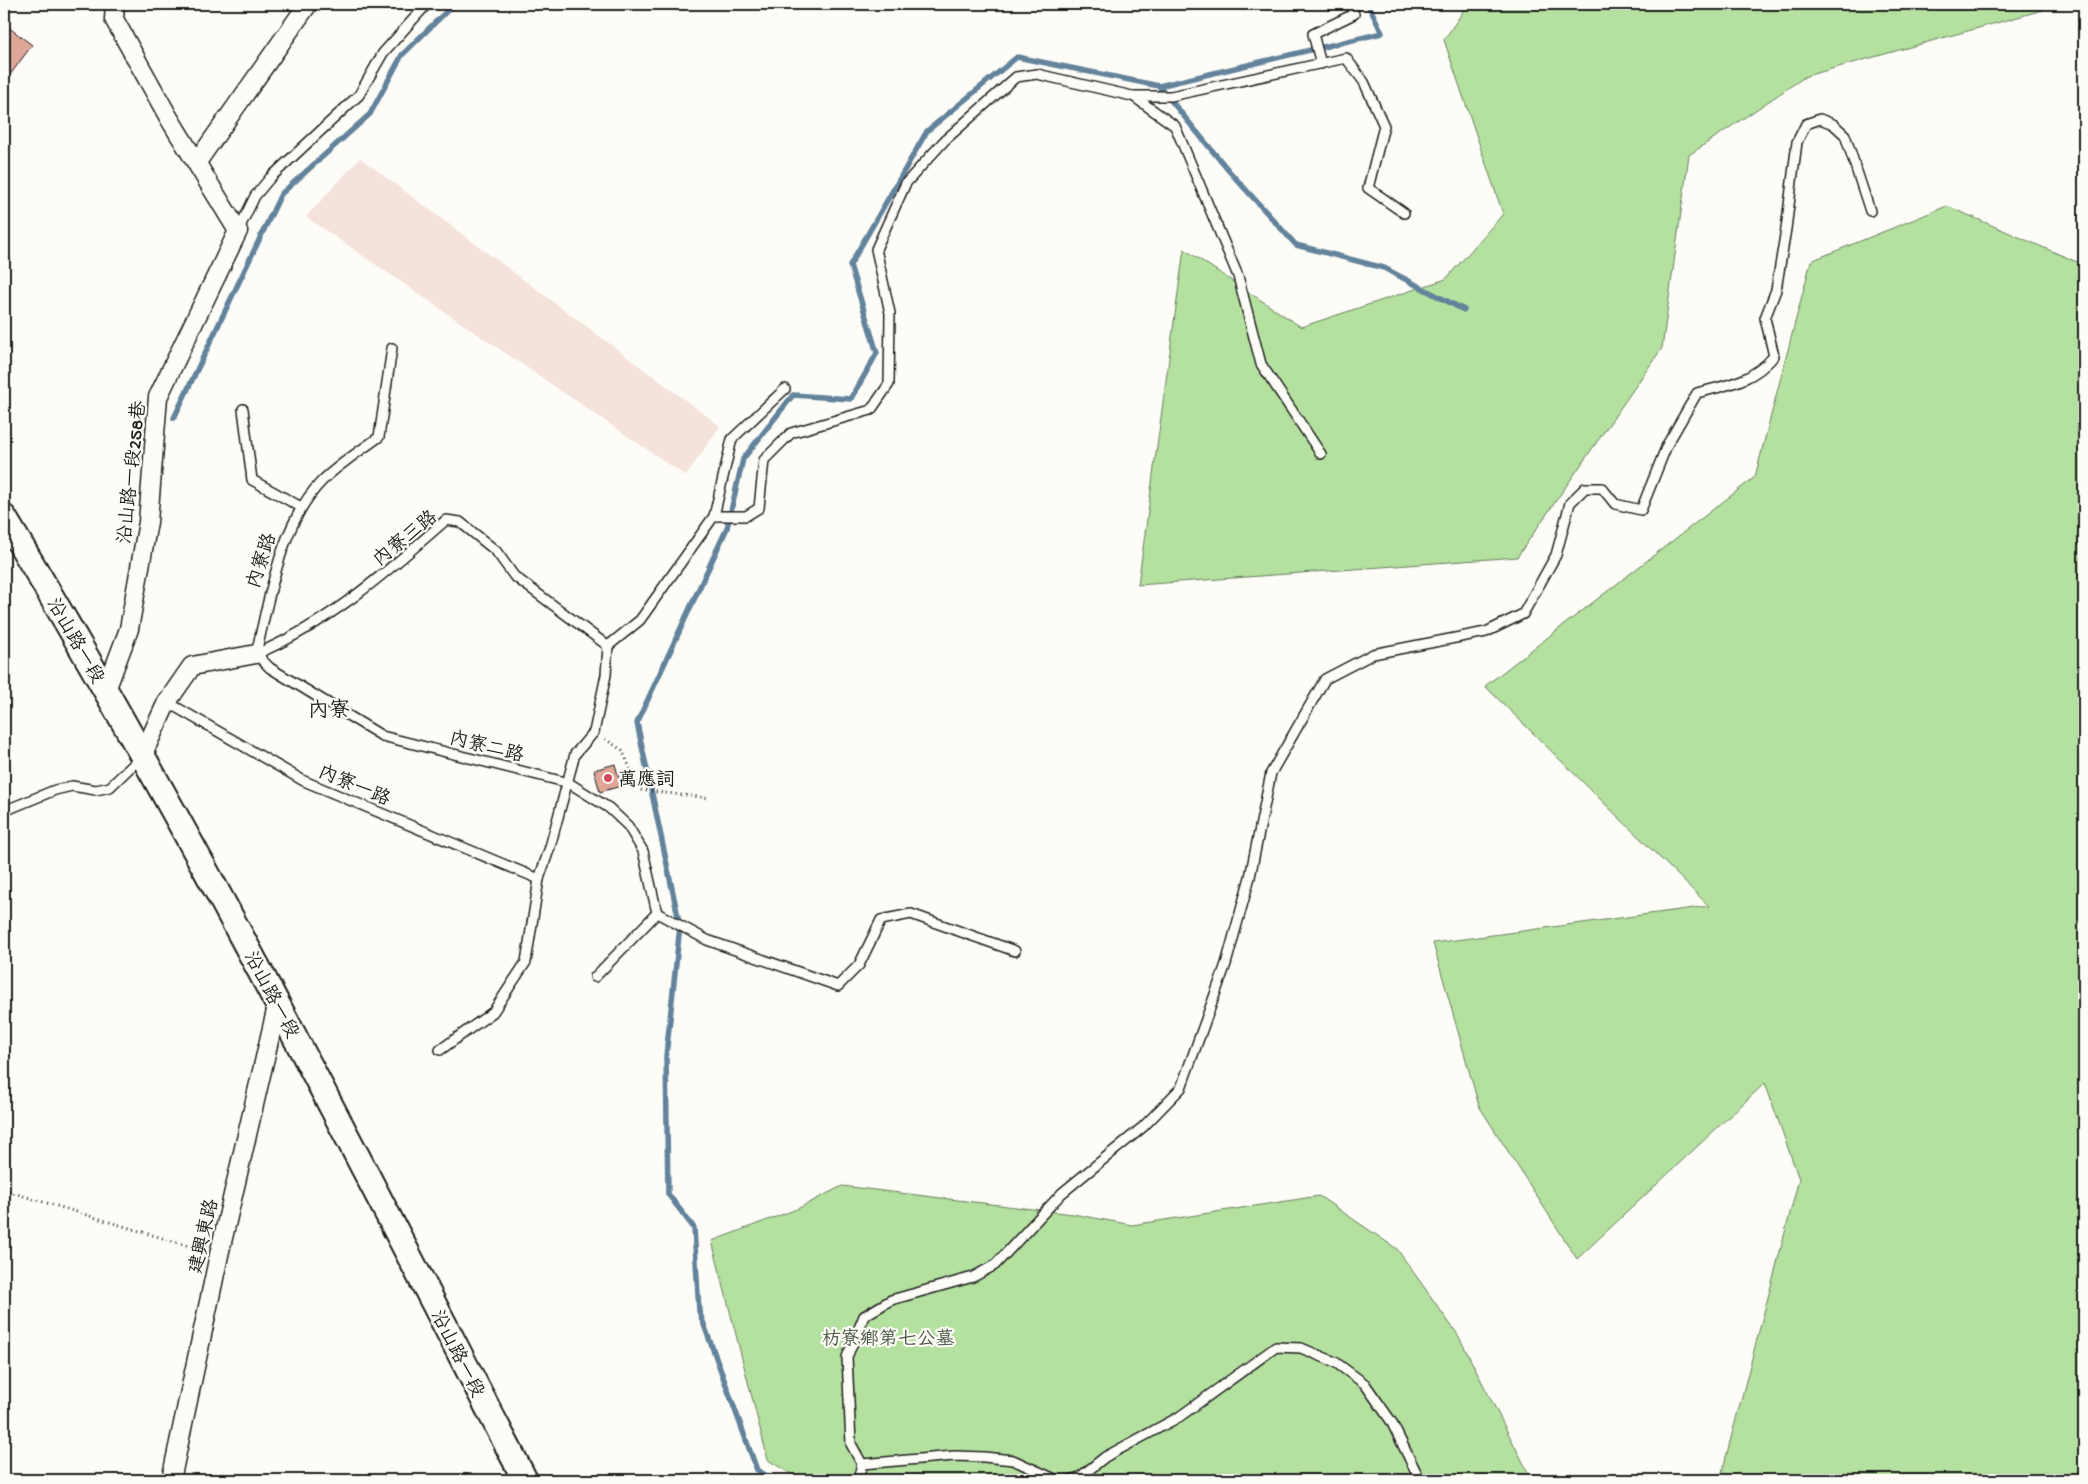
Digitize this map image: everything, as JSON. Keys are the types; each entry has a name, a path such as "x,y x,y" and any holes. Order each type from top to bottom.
{"main road":[{"name":"沿山路一段","path":"4,517 163,790 278,1002 525,1480"}],"street":[{"path":"115,4 114,19 168,118 198,162 238,231"},
{"path":"198,162 308,4"},
{"name":"沿山路一段258巷","path":"106,690 131,619 148,522 158,397 238,231"},
{"path":"142,756 167,702 192,666 256,654"},
{"name":"建興東路","path":"171,1480 219,1255 278,1002"}],"lane":[{"path":"238,231 256,196 270,178 359,95 383,53 427,4"},
{"path":"1321,64 1313,34 1354,14 1350,4"},
{"path":"715,516 743,516 759,508 764,460 791,434 871,410 889,384 890,313 876,249 906,183 944,141 1016,77 1037,74 1132,96 1171,96 1346,58 1364,82 1384,126 1368,188 1404,213"},
{"path":"1132,96 1175,126 1238,276 1261,364 1321,454"},
{"path":"858,1480 862,1464 851,1444 847,1357 864,1316 890,1300 973,1277 995,1265 1062,1193 1143,1127 1181,1088 1226,964 1250,877 1271,773 1325,679 1372,654 1486,632 1523,614 1556,555 1570,503 1585,488 1602,488 1614,504 1642,510 1667,445 1697,393 1740,382 1764,368 1774,356 1765,318 1776,290 1797,142 1806,124 1820,119 1833,124 1845,136 1870,211"},
{"name":"內寮路","path":"256,654 278,562 301,507 322,481 379,437 392,348"},
{"path":"440,1050 493,1012 526,962 539,879 569,782 575,754 594,732 606,675 608,646 640,620 715,516 732,440 785,390"},
{"path":"242,409 252,480 301,507"},
{"name":"內寮三路","path":"256,654 274,647 321,620 382,576 446,520 460,522 496,551 514,576 608,646"},
{"name":"內寮二路","path":"256,654 270,668 382,736 569,782 609,808 628,826 643,851 661,914"},
{"name":"內寮一路","path":"167,702 304,781 539,879"},
{"path":"4,811 55,790 72,786 96,790 110,787 142,756"},
{"path":"595,977 661,914 707,940 838,986 859,966 881,920 911,914 1015,951"},
{"path":"1070,1480 1080,1477 1105,1457 1179,1417 1276,1347 1301,1348 1335,1362 1365,1384 1391,1421 1420,1480"},
{"path":"862,1464 954,1456 984,1457 1014,1460 1057,1480"}],"path":[{"path":"594,732 622,750 640,790 708,798"},
{"path":"4,1190 219,1255"}],"shaded area":[{"path":"360,158 720,426 686,476 306,217"}],"green space":[{"path":"1468,4 2032,4 2043,10 1806,76 1689,155 1662,348 1517,557 1138,585 1184,249 1301,327 1446,279 1503,214 1444,40"},
{"path":"1947,206 2084,265 2084,1480 1720,1480 1799,1179 1765,1083 1577,1259 1479,1106 1433,943 1709,906 1485,686 1755,477 1811,261"},
{"name":"枋寮鄉第七公墓","path":"842,1186 1073,1214 1132,1225 1319,1196 1397,1249 1458,1335 1532,1480 801,1480 768,1460 712,1241 797,1209"}],"building":[{"path":"4,24 32,45 4,83"},
{"name":"萬應詞","path":"615,764 621,786 600,792 594,770"}],"waterway":[{"path":"174,418 281,194 370,114 402,55 454,4"},
{"path":"774,1480 757,1470 699,1311 694,1228 668,1194 666,1056 680,926 637,723 727,528 743,459 793,395 851,399 877,353 850,265 927,131 1017,57 1159,86 1382,33 1368,4"},
{"path":"1159,86 1229,171 1296,245 1384,268 1464,310"}],"place":[{"name":"萬應詞","path":"608,778"}],"district":[{"name":"内寮","path":"329,709"}]}
